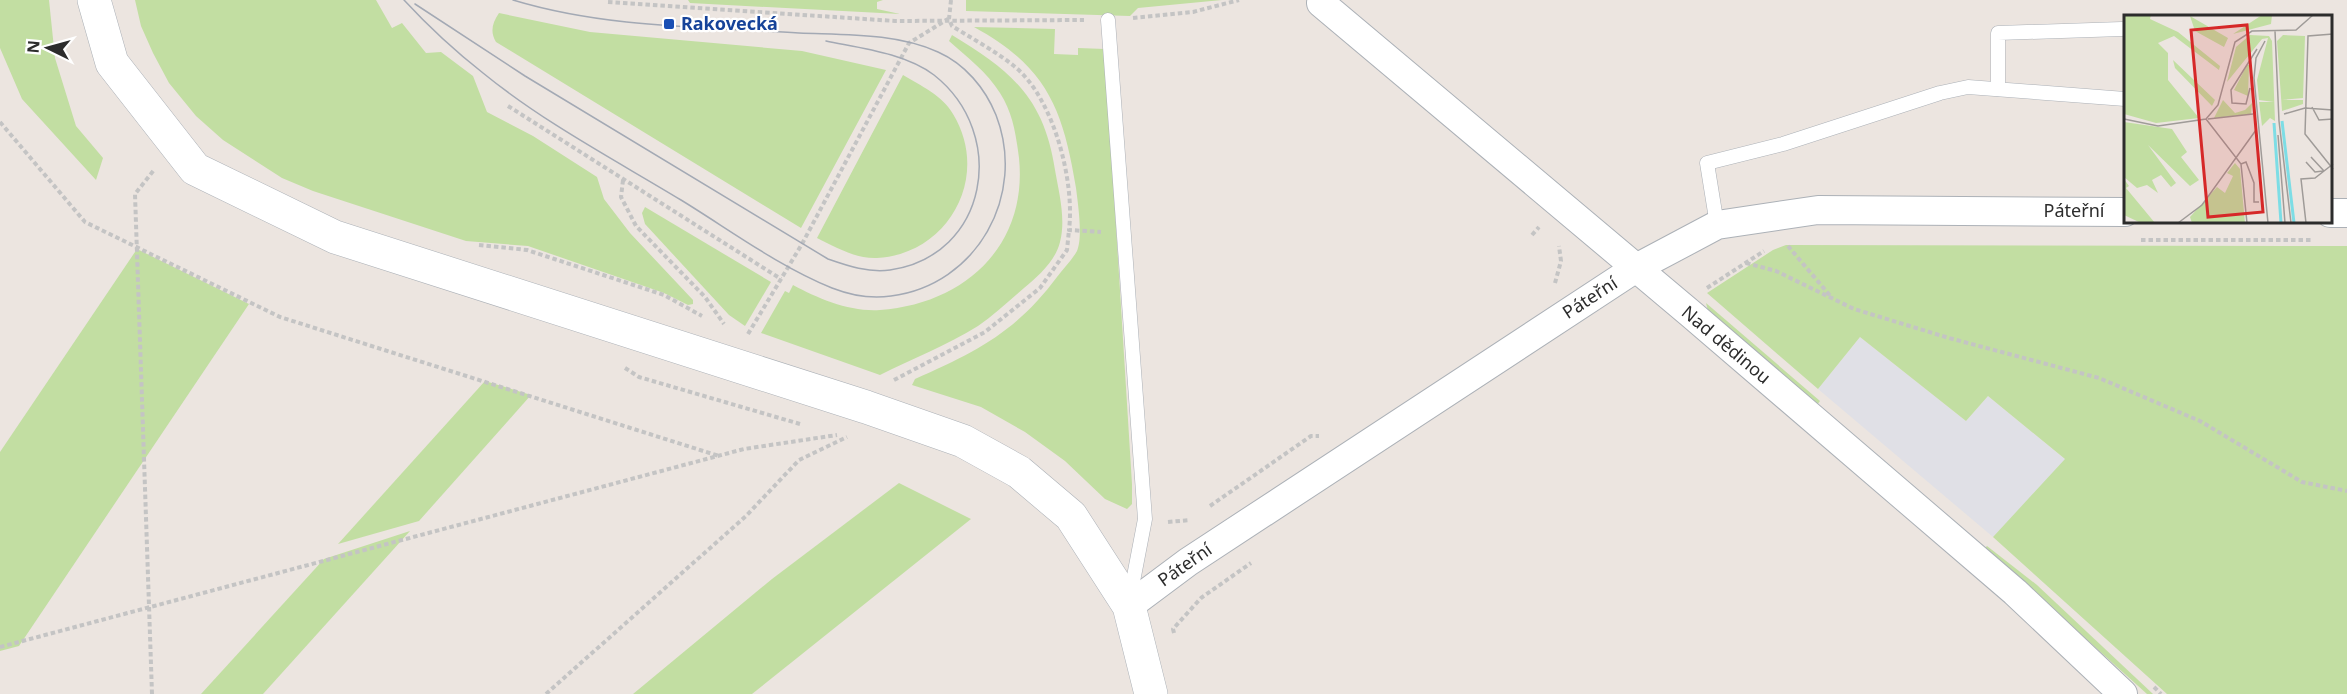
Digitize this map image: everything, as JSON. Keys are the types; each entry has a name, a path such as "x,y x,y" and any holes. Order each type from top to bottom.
{"main road":[{"path":"94,0 112,63 195,169 335,237 866,407 963,441 1019,472 1071,516 1129,606 1151,694"}],"street":[{"name":"Nad dědinou","path":"1321,3 2015,592 2124,694"},
{"name":"Páteřní","path":"1129,606 1188,561 1636,268 1716,225 1818,210 2124,212"}],"lane":[{"path":"1108,20 1145,519 1129,606"},
{"path":"1998,89 1998,33 2122,29"},
{"path":"1716,225 1707,164 1783,144 1940,93 1968,87 2124,99"}],"path":[{"path":"891,382 985,332 1040,288 1067,250 1071,213 1059,142 1046,110 1031,85 1015,67 952,26 949,19 951,0"},
{"path":"608,2 895,21 1108,20 1193,12 1239,0"},
{"path":"748,334 781,279 909,43 949,19"},
{"path":"508,106 781,279"},
{"path":"0,122 85,222 280,317 719,456"},
{"path":"152,694 135,194 155,170"},
{"path":"623,180 621,197 636,226 705,297 724,324"},
{"path":"1532,235 1546,220"},
{"path":"1069,230 1123,232"},
{"path":"1784,241 1833,299"},
{"path":"1546,289 1556,282 1561,261 1559,243"},
{"path":"467,245 527,250 664,295 708,318"},
{"path":"1746,263 1776,271 1854,309 1949,338 2099,378 2200,421 2302,482 2347,491"},
{"path":"716,321 732,327"},
{"path":"740,330 759,337"},
{"path":"884,379 902,385"},
{"path":"0,647 744,449 848,435 799,460 746,516 546,694"},
{"path":"1206,509 1311,436 1328,435"},
{"path":"1145,519 1175,523 1188,522 1197,515"},
{"path":"1174,641 1173,629 1201,598"}],"shaded area":[{"path":"1860,337 1966,421 1988,396 2066,460 1993,537 1818,389"}],"green space":[{"path":"0,0 49,0 55,58 76,126 103,158 96,180 22,99 0,48"},
{"path":"135,0 376,0 392,28 402,23 426,53 441,52 473,76 487,112 533,136 597,177 604,199 630,233 693,300 693,304 688,305 664,293 528,246 466,241 313,191 282,178 223,140 196,116 169,83 153,53 141,26"},
{"path":"688,0 883,0 877,2 877,9 900,14 690,3"},
{"path":"966,0 1222,0 1138,8 1130,16 966,11"},
{"path":"499,13 590,32 802,51 886,70 801,228 496,42 493,28"},
{"path":"974,27 1055,29 1054,54 1078,55 1078,48 1105,49 1132,484 1132,504 1127,509 1105,499 1065,461 1025,432 981,407 912,385 915,379 976,349 1010,326 1042,296 1073,258 1079,245 1080,220 1071,160 1065,135 1048,93 1019,58 999,42"},
{"path":"952,35 1008,74 1033,105 1043,123 1050,145 1062,215 1062,233 1054,256 1035,279 978,326 880,375 761,333 785,291 789,293 793,285 824,300 857,309 880,310 910,305 938,296 963,282 984,265 1001,243 1013,218 1019,190 1019,158 1013,124 1008,108 995,85 949,41"},
{"path":"903,75 937,96 953,114 964,138 967,162 965,186 956,208 943,227 925,243 902,253 877,258 861,257 817,238"},
{"path":"645,207 771,282 745,326 729,315 645,224 642,213"},
{"path":"1786,245 2347,246 2347,694 2167,694 1993,537 2065,459 1988,396 1966,421 1860,337 1818,389 1707,293 1773,250"},
{"path":"137,249 249,304 19,646 0,651 0,452"},
{"path":"1706,303 1820,401 1817,405 1709,315"},
{"path":"485,381 531,395 419,521 338,544"},
{"path":"899,483 971,519 752,694 633,694 772,579"},
{"path":"410,531 263,694 201,694 324,559"},
{"path":"1987,546 2037,585 2153,694 2147,694 1985,548"}],"tram line":[{"path":"404,0 462,56 530,108 773,258 832,288 869,297 891,296 921,288 948,274 970,255 987,231 999,205 1005,175 1004,145 996,115 986,95 973,78 957,63 938,52 905,41 870,36 655,25 619,21 583,16 513,0"},
{"path":"415,4 525,76 828,259 874,271 890,270 923,260 949,242 967,218 977,189 979,159 973,128 958,100 934,75 896,56 826,41"}],"place":[{"name":"Rakovecká","path":"669,24"}]}
